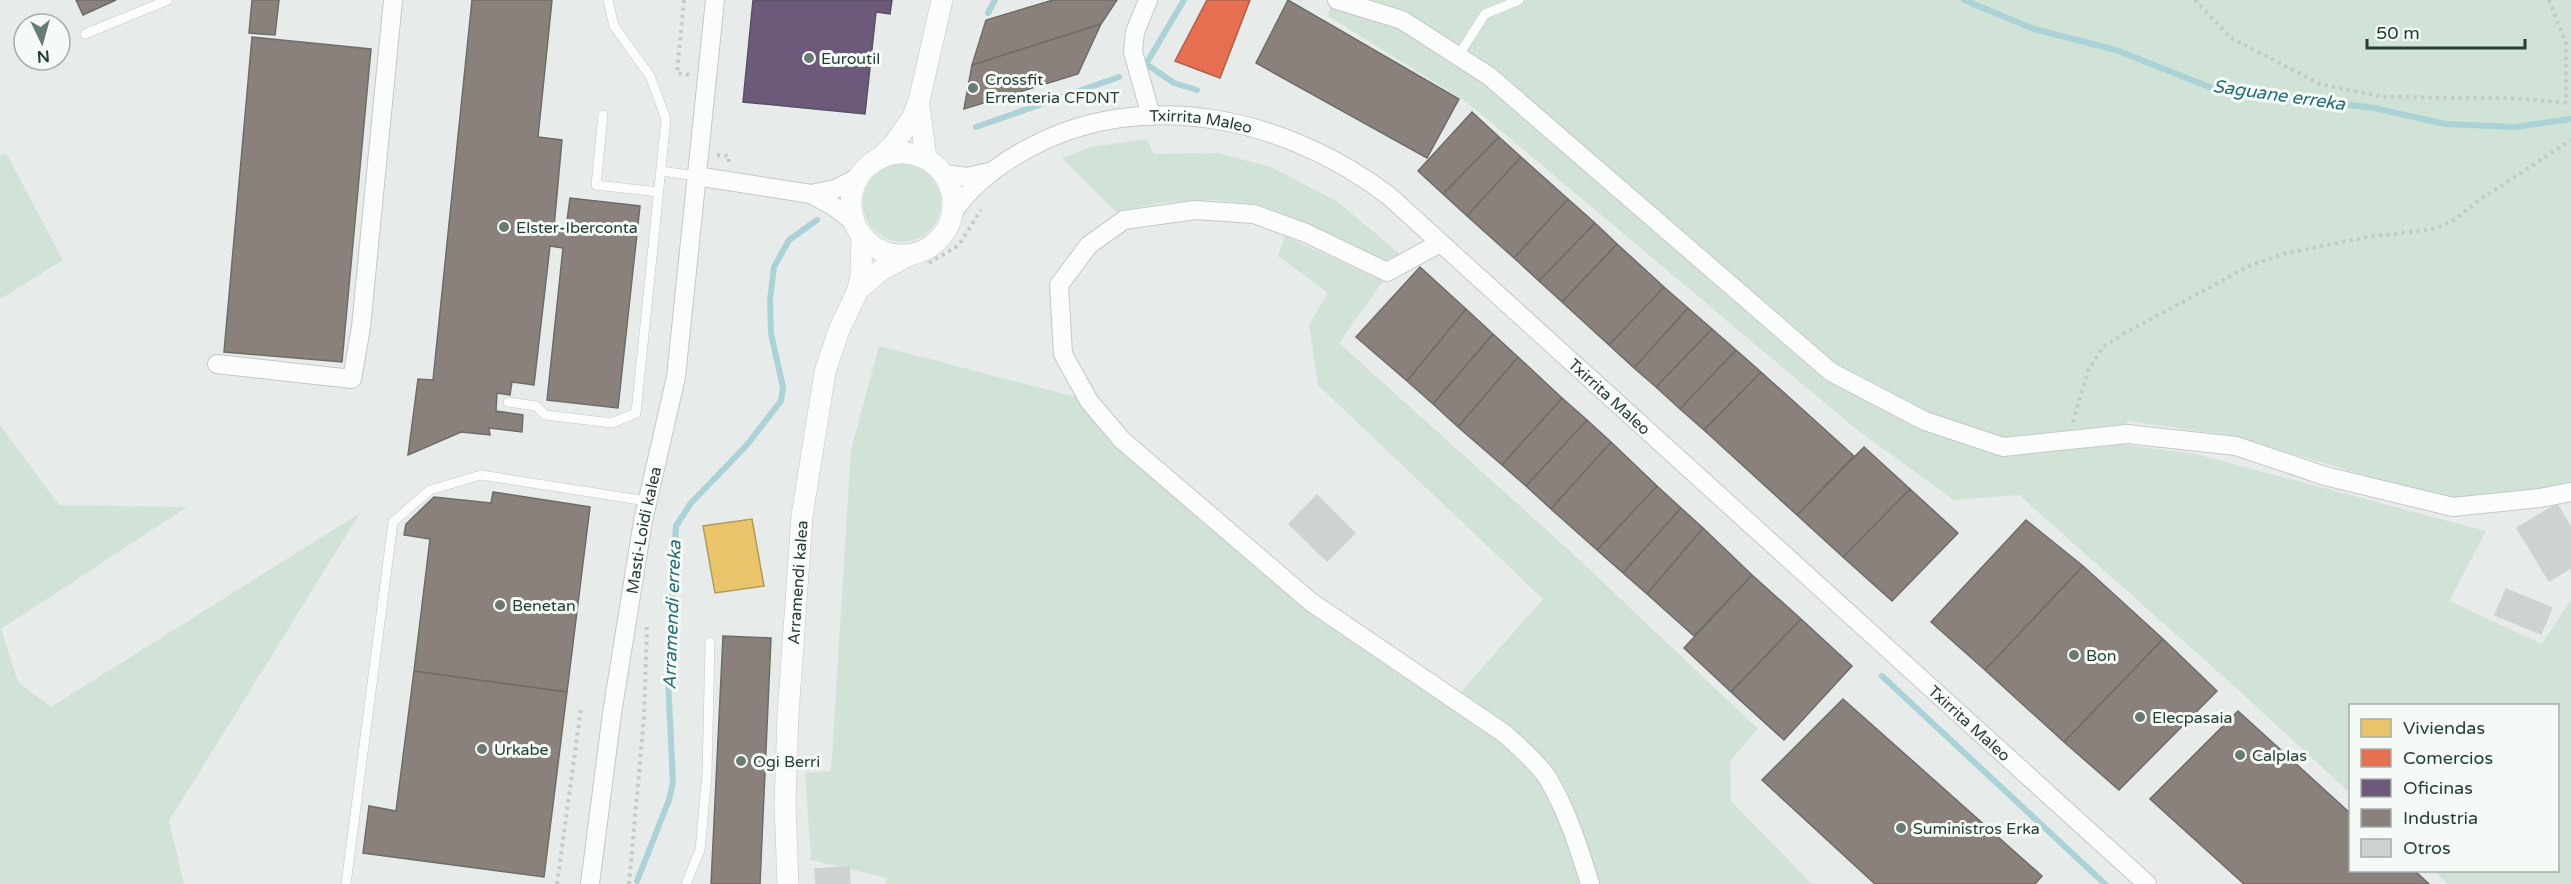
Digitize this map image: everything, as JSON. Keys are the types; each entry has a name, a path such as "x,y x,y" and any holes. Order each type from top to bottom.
{"street":[{"path":"217,364 352,379 361,327 393,0"},
{"name":"Masti-Loidi kalea","path":"590,884 612,713 647,501 676,377 715,0"},
{"path":"858,290 863,263 858,229 850,200 857,178 904,132 919,101 942,0"},
{"path":"1148,0 1135,32 1133,52 1151,116"},
{"path":"1338,0 1402,20 1489,76 1831,372 1925,421 2003,447 2127,434 2236,446 2325,476 2453,507 2540,498 2571,492"},
{"path":"919,101 920,129 926,158"},
{"name":"Txirrita Maleo","path":"953,212 969,190 991,171 1044,140 1072,129 1102,122 1151,116 1194,117 1254,127 1311,148 1365,177 2147,884"},
{"path":"858,290 881,270 918,260 925,250 939,240 948,227 953,212 954,199 944,174 926,158 904,153 880,157"},
{"name":"Txirrita Maleo","path":"944,174 967,177 991,171"},
{"path":"696,176 810,194 833,206 875,248 918,260"},
{"path":"810,194 835,189 857,178"},
{"path":"1440,243 1388,272 1306,233 1254,214 1195,210 1124,220 1089,244 1059,285 1063,354 1089,400 1122,440 1311,602 1505,734 1529,757 1546,776 1577,840 1590,884"},
{"name":"Arramendi kalea","path":"788,884 785,804 802,516 825,372 839,330 858,290"}],"lane":[{"path":"85,34 168,0"},
{"path":"508,402 536,406 545,415 612,423 636,413 666,119 650,76 614,26 608,0"},
{"path":"1458,56 1485,14 1519,0"},
{"path":"603,115 596,185 659,192"},
{"path":"661,171 696,176"},
{"path":"346,884 393,522 430,489 481,475 647,501"},
{"path":"686,884 700,850 705,796 710,642"}],"path":[{"path":"684,0 677,73 691,75 690,86"},
{"path":"2195,0 2231,38 2320,84 2383,97 2508,98 2568,103 2566,43 2549,0"},
{"path":"2067,440 2088,371 2103,347 2123,334 2252,265 2287,253 2368,237 2433,229 2454,220 2478,201 2571,140"},
{"path":"918,260 959,245 982,209"},
{"path":"629,884 644,717 647,626"},
{"path":"558,884 581,708"}],"green space":[{"path":"1332,0 2571,0 2571,485 2451,500 2228,435 2127,421 2127,445 2195,454 2486,531 2449,601 2542,644 2571,600 2571,884 2448,884 2435,872 2559,872 2559,704 2349,704 2349,792 2233,685 2019,495 1954,500 1856,429 1468,103 1328,16"},
{"path":"1147,139 1154,154 1218,153 1271,167 1338,202 1402,256 1381,261 1302,222 1260,205 1213,200 1160,203 1116,212 1062,158 1091,147"},
{"path":"6,153 63,260 0,299 0,155"},
{"path":"902,164 917,167 934,181 941,203 938,218 924,235 902,242 887,239 870,225 863,203 866,188 880,171"},
{"path":"1285,236 1383,281 1339,343 1571,552 1758,729 1730,761 1731,801 1812,884 1596,884 1553,774 1460,693 1543,599 1318,385 1309,325 1328,293 1278,256"},
{"path":"879,346 1080,398 1111,442 1307,606 1500,741 1541,780 1571,843 1583,884 885,884 888,878 811,860 805,773 831,771 851,450"},
{"path":"0,425 59,505 187,507 1,629 18,682 51,707 360,513 169,821 184,884 0,884"}],"building: Viviendas":[{"path":"752,519 764,586 715,593 703,526"}],"building: Comercios":[{"path":"1207,0 1250,0 1220,78 1175,61"}],"building: Oficinas":[{"name":"Euroutil","path":"753,0 892,0 890,14 876,12 865,114 743,102"}],"building: Industria":[{"path":"76,0 116,0 83,15"},
{"path":"252,0 279,0 275,35 249,33"},
{"name":"Elster-Iberconta","path":"472,0 552,0 538,137 562,140 554,227 566,228 570,198 640,206 618,408 547,400 563,248 550,246 534,385 512,382 510,395 497,393 496,411 523,415 522,432 489,428 490,435 461,432 408,455 418,379 433,380"},
{"path":"1053,0 1117,0 1101,24 972,65 986,20"},
{"path":"1288,0 1459,99 1427,158 1256,63"},
{"path":"1101,24 1078,74 964,109 972,65"},
{"path":"252,37 371,49 342,362 224,352"},
{"path":"1472,112 1499,137 1443,194 1418,171"},
{"path":"1499,137 1521,157 1467,216 1443,194"},
{"path":"1521,157 1568,199 1514,258 1467,216"},
{"path":"1568,199 1595,223 1539,281 1514,258"},
{"path":"1595,223 1617,244 1562,302 1539,281"},
{"path":"1617,244 1664,287 1609,345 1562,302"},
{"path":"1420,267 1466,309 1407,381 1356,337"},
{"path":"1664,287 1688,308 1634,368 1609,345"},
{"path":"1688,308 1712,329 1656,387 1634,368"},
{"path":"1466,309 1493,334 1433,404 1407,381"},
{"path":"1712,329 1736,350 1680,409 1656,387"},
{"path":"1493,334 1518,357 1458,427 1433,404"},
{"path":"1736,350 1761,372 1704,430 1680,409"},
{"path":"1518,357 1562,398 1502,465 1458,427"},
{"path":"1761,372 1854,456 1797,515 1704,430"},
{"path":"1562,398 1587,420 1526,486 1502,465"},
{"path":"1587,420 1611,442 1551,509 1526,486"},
{"path":"1611,442 1657,486 1597,550 1551,509"},
{"path":"1864,447 1910,489 1843,557 1797,515"},
{"path":"1657,486 1681,508 1623,573 1597,550"},
{"path":"1910,489 1958,533 1892,601 1843,557"},
{"name":"Benetan","path":"493,492 590,507 567,692 414,671 430,539 404,535 406,524 434,497 491,503"},
{"path":"1681,508 1703,528 1647,594 1623,573"},
{"path":"2026,520 2083,566 1985,670 1931,622"},
{"path":"1703,528 1752,575 1694,636 1647,594"},
{"name":"Bon","path":"2083,566 2163,639 2064,742 1985,670"},
{"path":"1752,575 1801,619 1731,692 1684,648"},
{"path":"1801,619 1852,666 1784,740 1731,692"},
{"name":"Ogi Berri","path":"723,636 771,638 760,884 711,884"},
{"name":"Elecpasaia","path":"2163,639 2217,691 2119,790 2064,742"},
{"name":"Urkabe","path":"414,671 567,692 544,877 363,853 369,806 396,811"},
{"name":"Suministros Erka","path":"1843,699 2042,876 2035,884 1875,884 1762,780"},
{"name":"Calplas","path":"2238,711 2349,812 2349,872 2416,872 2429,884 2244,884 2150,799"}],"building: Otros":[{"path":"1317,495 1355,533 1327,561 1289,524"},
{"path":"2557,504 2571,528 2571,568 2549,581 2517,528"},
{"path":"2506,589 2552,608 2541,634 2495,615"},
{"path":"849,867 850,884 816,884 815,869"}],"waterway":[{"name":"Arramendi erreka","path":"988,13 995,0"},
{"path":"1184,0 1146,64 1174,83 1197,90"},
{"name":"Saguane erreka","path":"1964,0 2034,29 2116,50 2212,88 2374,108 2445,124 2515,127 2571,119"},
{"path":"976,127 1119,77"},
{"name":"Arramendi erreka","path":"637,881 669,800 673,782 668,679 676,526 691,503 746,446 781,401 783,387 771,334 770,300 774,267 789,240 817,220"},
{"path":"1882,676 2105,884"}],"place":[{"name":"Euroutil","path":"809,58"},
{"name":"Crossfit Errenteria CFDNT","path":"973,88"},
{"name":"Elster-Iberconta","path":"504,227"},
{"name":"Benetan","path":"500,605"},
{"name":"Bon","path":"2074,655"},
{"name":"Elecpasaia","path":"2140,717"},
{"name":"Urkabe","path":"482,749"},
{"name":"Calplas","path":"2240,755"},
{"name":"Ogi Berri","path":"741,761"},
{"name":"Suministros Erka","path":"1901,828"}]}
